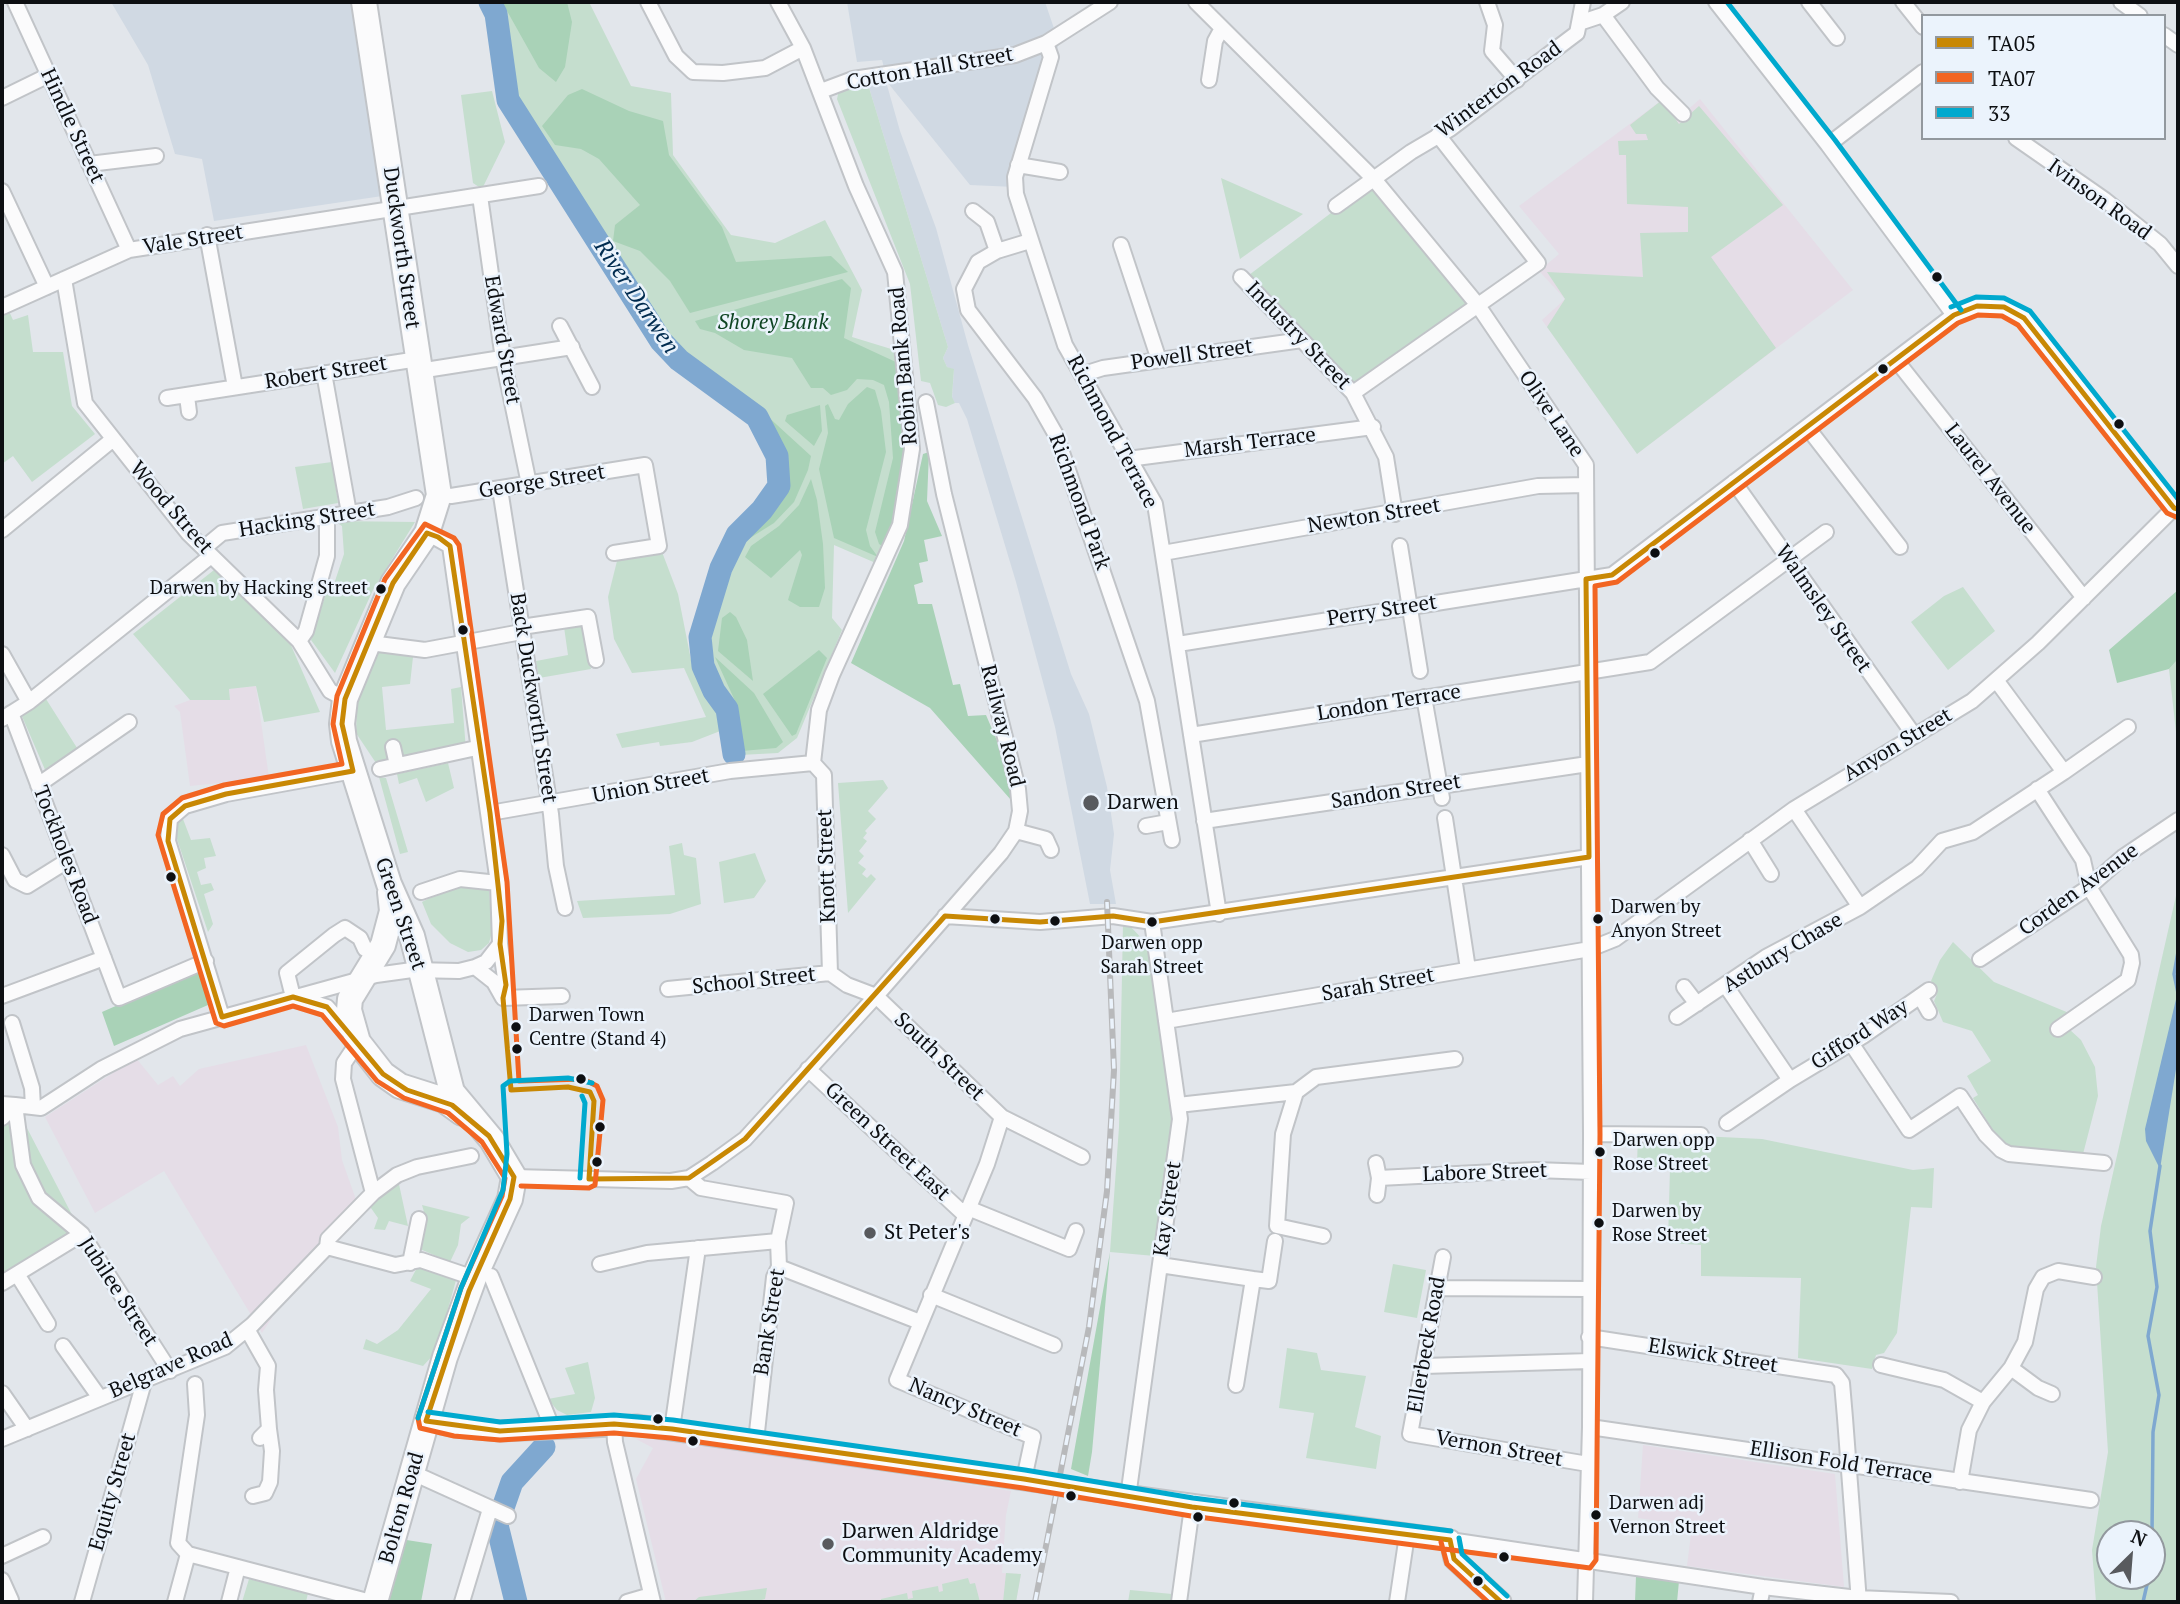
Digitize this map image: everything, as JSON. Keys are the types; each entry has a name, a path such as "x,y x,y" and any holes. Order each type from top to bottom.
{"highway":[{"name":"Duckworth Street","path":"364,2 418,365 427,496"},
{"path":"345,699 393,583 427,533 427,496"},
{"name":"Green Street","path":"345,699 342,724 353,771 389,884 412,936 441,1059 452,1092 476,1123"},
{"path":"389,884 392,911 390,924 378,956 350,999 349,1010 358,1042 383,1074 416,1093 444,1100 476,1123 505,1158 513,1177"},
{"path":"416,1093 434,1084 441,1059"},
{"name":"Bolton Road","path":"373,1602 413,1473 426,1420 510,1199 513,1177"}],"street":[{"name":"Hindle Street","path":"15,2 129,250"},
{"path":"648,2 676,57 693,72 723,74 765,68 803,48"},
{"name":"Robin Bank Road","path":"778,2 803,48 856,187 895,272 912,449 900,525 832,675 819,710 813,763"},
{"name":"Cotton Hall Street","path":"821,92 853,79 1015,55 1046,43 1110,2"},
{"name":"Olive Lane","path":"1196,2 1373,178 1477,304 1586,465 1591,1172 1590,1427 1585,1602"},
{"path":"1487,2 1495,25 1492,51 1517,80"},
{"path":"1579,23 1583,2"},
{"name":"Winterton Road","path":"1336,206 1517,80 1577,33 1579,23 1603,15 1622,2"},
{"path":"1716,2 1828,145 1954,315 1977,306 2004,307 2024,318 2176,509"},
{"path":"1809,2 1837,38"},
{"path":"1903,2 1921,24"},
{"path":"2121,2 2137,14"},
{"path":"1603,15 1657,88 1682,114"},
{"path":"1209,80 1215,41 1222,30"},
{"name":"Richmond Terrace","path":"1046,43 1051,57 1018,165 1015,177 1016,194 1056,326 1155,504 1219,914"},
{"path":"1828,145 1921,74"},
{"path":"2,98 48,75"},
{"path":"1353,393 1538,263 1438,135"},
{"name":"Ivinson Road","path":"2019,140 2105,200 2161,244 2178,266"},
{"path":"89,164 156,156"},
{"path":"1018,165 1060,172"},
{"name":"Vale Street","path":"2,307 129,250 539,186"},
{"path":"2,191 47,287"},
{"name":"Edward Street","path":"480,196 503,359 529,484"},
{"path":"973,211 987,222 997,251"},
{"path":"207,236 235,387"},
{"name":"Richmond Park","path":"1030,241 997,251 978,262 964,289 968,310 1035,398 1056,435 1147,701 1172,839"},
{"path":"1121,245 1159,360"},
{"name":"Industry Street","path":"1241,277 1353,393 1373,427 1385,457 1395,514"},
{"name":"Wood Street","path":"64,279 85,403 112,440 207,552 299,641 330,691 345,699"},
{"name":"Perry Street","path":"1178,644 1612,575 1954,315"},
{"path":"560,326 592,387"},
{"name":"Powell Street","path":"1084,374 1103,368 1302,341"},
{"name":"Robert Street","path":"167,398 324,373 503,359 572,347"},
{"name":"Laurel Avenue","path":"1896,360 2084,598"},
{"path":"324,373 349,513"},
{"path":"187,396 189,412"},
{"name":"Railway Road","path":"926,402 944,494 1018,789 1020,811 1016,831"},
{"name":"Marsh Terrace","path":"1128,459 1373,427"},
{"path":"1807,427 1900,547"},
{"path":"2,530 112,440"},
{"name":"George Street","path":"427,496 500,489 645,465 659,546 614,553"},
{"name":"Walmsley Street","path":"1734,482 1914,735"},
{"name":"Newton Street","path":"1163,553 1236,538 1395,514 1538,486 1586,485"},
{"name":"Back Duckworth Street","path":"500,489 523,629 556,866 565,908"},
{"name":"Hacking Street","path":"6,716 29,702 207,552 222,533 327,517 427,496"},
{"name":"Anyon Street","path":"1590,949 1615,939 1794,809 1972,701 2176,509"},
{"path":"299,641 306,631 327,556 327,517"},
{"name":"London Terrace","path":"1191,735 1650,662 1826,532"},
{"path":"427,533 450,547 490,813 498,883 500,944 506,985 503,998"},
{"path":"1400,546 1420,671"},
{"path":"370,643 425,650 588,617 599,655"},
{"path":"2,654 29,702"},
{"path":"1996,680 2064,772"},
{"path":"1423,697 1440,791"},
{"name":"Tockholes Road","path":"6,716 38,785 119,998 206,961"},
{"path":"38,785 129,722"},
{"path":"1860,906 1917,868 1942,841 1973,832 2128,727"},
{"path":"393,747 397,765"},
{"path":"380,769 481,747"},
{"name":"Union Street","path":"490,813 730,771 813,763"},
{"name":"Knott Street","path":"813,763 824,775 830,973"},
{"name":"Sandon Street","path":"1204,821 1440,791 1588,764"},
{"path":"222,1017 168,841 167,827 174,814 185,806 226,794 353,771"},
{"path":"2037,789 2083,860 2089,887 2131,956 2132,968 2128,980 2058,1029"},
{"name":"Astbury Chase","path":"1677,1017 1727,986 1766,957 1860,906 1794,809"},
{"path":"1445,818 1468,970"},
{"name":"Corden Avenue","path":"1980,959 2089,887 2123,857 2178,820"},
{"path":"1146,826 1168,822"},
{"path":"513,1177 671,1181 690,1178 745,1139 945,916 994,867 1016,831 1046,839 1051,850"},
{"path":"1750,840 1771,874"},
{"path":"2,855 16,880 27,886 68,861"},
{"path":"945,916 1040,922 1113,916 1152,922 1589,857"},
{"path":"421,892 460,878 498,883"},
{"name":"Kay Street","path":"1128,1497 1180,1119 1152,922"},
{"path":"293,997 287,973 290,968 345,928 360,939 365,949"},
{"path":"2,1118 8,1105 41,1108 101,1069 180,1030 293,997 394,972 459,971 475,967 486,962 500,944"},
{"name":"Sarah Street","path":"1166,1021 1590,949"},
{"path":"2,996 104,958"},
{"path":"475,967 494,982 503,998"},
{"name":"School Street","path":"668,989 830,973 848,985 876,996"},
{"name":"Gifford Way","path":"1727,986 1790,1080"},
{"path":"1684,987 1697,1004"},
{"name":"Gifford Way","path":"1727,1123 1924,993 1929,1012"},
{"path":"503,998 562,996"},
{"name":"South Street","path":"876,996 1002,1117 1082,1157"},
{"path":"293,997 327,1007 358,1042 344,1063 344,1079 373,1193"},
{"path":"12,1023 32,1088 33,1107"},
{"path":"1851,1043 1909,1130 1960,1096 1986,1135 2009,1154 2098,1163 2093,1146"},
{"path":"1178,1105 1296,1092 1316,1077 1455,1059"},
{"name":"Green Street East","path":"808,1069 967,1211"},
{"path":"1296,1092 1283,1134 1277,1226 1323,1236"},
{"name":"Jubilee Street","path":"8,1105 23,1165 39,1198 82,1234 170,1371"},
{"path":"779,1267 920,1322 967,1211 1002,1117"},
{"path":"1591,1134 1701,1135"},
{"name":"Belgrave Road","path":"2,1439 225,1347 247,1329 327,1247 328,1240 373,1193 397,1175 417,1167 471,1156"},
{"path":"1376,1163 1379,1178 1377,1195"},
{"name":"Labore Street","path":"1379,1178 1535,1170 1591,1172"},
{"name":"Bank Street","path":"690,1178 701,1188 786,1203 778,1241 779,1267 774,1277 756,1441"},
{"path":"967,1211 1069,1249 1076,1231"},
{"path":"410,1263 419,1219"},
{"path":"2,1283 82,1234"},
{"path":"600,1264 647,1253 778,1241"},
{"path":"1160,1265 1269,1281 1275,1241"},
{"path":"327,1247 395,1265 421,1260 482,1277 552,1427"},
{"path":"672,1429 698,1248"},
{"name":"Ellerbeck Road","path":"1410,1434 1443,1257"},
{"path":"1960,1482 1969,1430 1983,1402 2011,1368 2025,1342 2036,1289 2043,1277 2058,1271 2094,1277"},
{"path":"17,1274 48,1324"},
{"path":"1236,1385 1253,1279"},
{"path":"1438,1288 1589,1289"},
{"path":"932,1295 1054,1345"},
{"name":"Nancy Street","path":"920,1322 897,1380 1033,1437 1028,1480"},
{"path":"247,1329 268,1366 265,1434 272,1451 270,1482 265,1493 253,1496"},
{"name":"Elswick Street","path":"1589,1337 1836,1375 1842,1383 1847,1465"},
{"path":"63,1346 100,1398"},
{"path":"1424,1366 1590,1361"},
{"path":"1881,1366 1944,1380 1983,1402"},
{"path":"2011,1368 2038,1388 2052,1394"},
{"name":"Equity Street","path":"82,1602 144,1382"},
{"path":"175,1602 197,1415 195,1384"},
{"path":"2,1393 27,1429"},
{"path":"426,1420 481,1430 614,1424 672,1429 1028,1480 1192,1507 1587,1560 1858,1600 1951,1602"},
{"path":"614,1424 615,1442 652,1598 627,1602"},
{"name":"Ellison Fold Terrace","path":"1590,1427 2091,1500"},
{"name":"Vernon Street","path":"1410,1434 1588,1464"},
{"path":"1847,1465 1858,1600"},
{"path":"413,1473 508,1516"},
{"path":"1179,1602 1192,1507"},
{"path":"462,1602 492,1510"},
{"path":"1397,1602 1407,1535"},
{"path":"2,1556 43,1537"},
{"path":"1450,1541 1454,1559 1501,1602"},
{"path":"183,1548 239,1567 373,1602"},
{"path":"229,1602 239,1567"},
{"path":"2,1580 11,1600"},
{"path":"1760,1602 1763,1587"}],"shaded area":[{"path":"111,2 365,2 389,195 214,221 202,159 175,154 148,65"},
{"path":"847,2 1045,2 1059,43 1015,187 970,185 888,83 882,60 857,62"},
{"path":"885,78 900,131 936,228 968,345 1071,674 1089,714 1107,787 1114,834 1110,870 1116,904 1090,904 1055,727 1016,582 967,419 959,403 955,403 952,398 954,370 947,367 943,358 948,347 867,81"},
{"path":"1700,99 1853,290 1637,454 1542,320 1565,299 1539,271 1559,254 1519,206 1662,100 1677,119"},
{"path":"256,686 269,778 190,786 180,712 174,706 190,700 230,700 229,689"},
{"path":"306,1045 338,1127 342,1160 359,1208 286,1296 262,1333 164,1171 95,1213 45,1117 136,1058 158,1085 173,1076 180,1086 199,1069"},
{"name":"Darwen Aldridge Community Academy","path":"636,1439 670,1440 1011,1491 1006,1515 1002,1573 1021,1574 1016,1602 666,1602 636,1479 653,1448"},
{"path":"1643,1445 1835,1474 1844,1587 1687,1566 1692,1526 1638,1518"}],"green space":[{"name":"Shorey Bank","path":"495,2 589,2 631,86 671,93 673,155 731,235 775,243 825,220 862,290 852,337 901,352 911,449 878,564 834,545 832,618 842,630 797,738 778,753 740,755 733,726 692,742 660,746 659,742 622,748 616,734 706,717 684,668 632,673 614,639 608,597 617,561 662,552 678,594 692,665 708,661 705,649 732,554 783,487 781,456 761,416 680,355 511,101"},
{"path":"502,2 567,2 572,22 565,67 556,82 539,68"},
{"path":"867,81 948,347 943,358 947,367 954,369 952,397 955,403 946,407 938,405 930,383 921,381 910,284 837,99 839,90"},
{"path":"582,89 629,111 663,121 669,155 722,227 736,262 831,256 848,272 690,313 670,281 640,251 613,241 615,225 640,205 599,159 581,149 555,145 542,126 568,95"},
{"path":"492,91 505,142 482,189 473,183 461,95"},
{"path":"1662,100 1679,124 1699,106 1783,205 1711,257 1776,348 1637,454 1547,327 1565,299 1547,272 1643,277 1640,233 1688,232 1688,207 1627,204 1626,155 1619,155 1618,141 1648,140 1646,134 1636,134 1630,125"},
{"path":"1221,178 1303,214 1240,259"},
{"path":"1372,182 1474,304 1354,390 1245,278"},
{"path":"842,279 851,288 844,338 898,363 908,448 894,523 884,547 879,544 875,532 893,458 889,402 884,385 873,380 857,379 847,390 831,395 823,388 811,388 792,358 744,350 715,333 700,329 695,321"},
{"path":"8,309 13,320 28,315 33,352 63,352 72,406 95,434 32,482 13,456 2,464 2,312"},
{"path":"867,387 875,390 881,411 886,452 866,530 870,546 878,557 834,538 819,469 828,433 825,406 828,404 835,419 839,420 848,404"},
{"path":"820,405 822,431 814,446 785,421 787,415"},
{"path":"765,414 811,456 808,470 794,502 774,523 734,548 743,534 778,500 786,480 782,450"},
{"path":"929,452 927,501 942,536 924,540 928,561 919,563 923,582 914,585 918,604 932,604 953,685 960,684 968,716 986,715 1004,757 1014,795 1011,800 930,708 851,663 904,541 923,454"},
{"path":"332,462 338,503 303,509 295,467"},
{"path":"811,479 823,544 825,588 819,607 800,607 788,600 802,555 800,550 771,578 745,557 751,546 779,526 799,505"},
{"path":"334,521 415,522 373,590 335,673 311,640 328,587 334,584 344,554 342,526"},
{"path":"214,570 290,643 320,712 264,722 256,686 229,689 230,700 190,700 133,634"},
{"path":"1963,587 1995,631 1948,670 1911,622 1944,596"},
{"path":"2178,590 2178,659 2169,669 2117,683 2109,650"},
{"path":"730,612 736,617 747,640 753,681 718,651 722,618"},
{"path":"583,623 591,669 539,678 536,661 568,655 564,627"},
{"path":"379,644 414,648 410,684 382,687 386,730 454,723 451,689 461,687 466,750 380,769 356,733 357,699"},
{"path":"819,650 827,658 796,734 792,736 763,694"},
{"path":"715,657 754,693 783,742 776,748 742,751 736,703"},
{"path":"2178,659 2178,750 2169,669"},
{"path":"46,699 79,751 46,772 21,714"},
{"path":"448,763 454,788 426,802 417,778 399,784 397,774"},
{"path":"379,777 386,778 408,852 400,854"},
{"path":"883,780 888,788 868,811 876,819 865,831 867,833 863,838 867,841 859,851 864,856 858,863 866,869 862,874 867,878 871,874 876,879 848,913 838,783"},
{"path":"183,819 191,840 210,838 216,856 204,858 206,868 197,872 201,885 211,883 214,890 204,894 213,924 208,932 175,833 177,824"},
{"path":"682,843 684,855 696,858 701,904 670,914 583,918 577,901 675,895 669,846"},
{"path":"755,853 766,881 754,898 724,903 719,862"},
{"path":"475,883 489,888 492,932 489,943 481,950 468,952 450,943 431,924 422,902 451,887"},
{"path":"2178,887 2178,1602 2096,1602 2092,1550 2096,1526 2096,1590 2166,1590 2166,1520 2097,1520 2108,1452 2096,1267 2101,1226"},
{"path":"1123,924 1130,926 1147,944 1180,1119 1155,1256 1110,1252 1119,1127"},
{"path":"1953,942 1994,982 2069,1013 2069,1029 2081,1040 2095,1067 2098,1096 2083,1154 2008,1148 1997,1137 1973,1098 1978,1095 1967,1076 1991,1061 1972,1031 1943,1022 1934,1001 1937,994 1931,981 1940,960"},
{"path":"200,969 208,1005 114,1046 102,1012"},
{"path":"15,1105 82,1234 2,1284 2,1107"},
{"path":"1638,1133 1762,1139 1913,1170 1934,1168 1932,1208 1911,1207 1897,1333 1884,1353 1876,1355 1872,1369 1798,1358 1801,1278 1701,1276 1701,1245 1668,1243 1670,1168 1637,1166"},
{"path":"397,1175 408,1226 389,1221 385,1230 374,1229 378,1218 366,1201"},
{"path":"422,1205 470,1217 461,1224 458,1245 450,1262 420,1249 426,1219"},
{"path":"1110,1252 1092,1452 1088,1476 1071,1469"},
{"path":"421,1260 458,1273 436,1352 423,1366 363,1349 366,1339 377,1344 398,1330 431,1289 410,1281"},
{"path":"1393,1264 1426,1270 1417,1318 1384,1312"},
{"path":"1287,1348 1317,1353 1321,1370 1366,1376 1355,1427 1381,1436 1376,1469 1306,1458 1314,1413 1279,1408"},
{"path":"588,1362 595,1398 591,1412 567,1415 557,1410 548,1399 575,1394 565,1368"},
{"path":"394,1538 432,1544 421,1602 376,1602"},
{"path":"1006,1573 1021,1574 1016,1602 1003,1602"},
{"path":"1636,1576 1679,1581 1677,1602 1635,1602"},
{"path":"968,1578 970,1584 975,1583 980,1602 881,1602 881,1599 907,1593 908,1599 913,1598 912,1591 938,1586 939,1592 943,1591 942,1584"},
{"path":"249,1579 308,1593 306,1602 242,1602"},
{"path":"767,1588 765,1599 755,1602 693,1602 699,1597"},
{"path":"1130,1590 1172,1594 1171,1602 1128,1602"}],"water":[{"path":"2178,991 2177,1063 2160,1169 2146,1141 2145,1129"}],"waterway":[{"name":"River Darwen","path":"490,2 496,14 508,100 661,341 679,360 757,417 777,456 779,486 762,510 737,535 721,568 700,637 703,666 714,691 727,709 734,754"},
{"path":"2178,952 2174,974 2178,993"},
{"path":"2152,1520 2153,1432 2159,1395 2148,1336 2157,1287 2150,1231 2160,1166"},
{"name":"River Darwen","path":"516,1602 497,1525 512,1482 544,1447"},
{"path":"2143,1602 2146,1590"}],"railway":[{"path":"1035,1602 1089,1327 1107,1191 1114,1070 1107,902"}],"transit line":[{"name":"33","path":"1727,2 1835,140 1961,310"},
{"name":"33","path":"1951,307 1976,297 2004,298 2030,311 2178,499"},
{"name":"TA05","path":"1501,1602 1454,1559 1450,1540 1192,1507 1024,1479 672,1429 614,1424 500,1431 426,1421 469,1291 510,1199 514,1177 489,1136 452,1105 407,1090 383,1074 327,1007 293,997 222,1017 168,841 170,819 185,806 226,794 353,771 342,724 345,699 393,583 427,533 438,537 450,546 490,813 502,921 500,944 506,985 503,998 511,1090 568,1087 590,1092 594,1101 589,1179 689,1178 745,1139 945,916 1040,922 1113,916 1152,922 1589,857 1586,579 1612,575 1954,315 1977,306 2004,307 2024,318 2174,508 2178,509"},
{"name":"TA07","path":"521,1186 589,1188 595,1185 603,1100 597,1086 583,1079 519,1081 507,882 459,545 454,538 425,524 385,579 337,696 333,724 342,764 224,785 182,798 163,814 158,835 216,1023 224,1026 293,1006 322,1015 377,1081 404,1098 448,1113 482,1142 505,1178 502,1196 461,1288 418,1418 420,1428 454,1436 500,1440 614,1433 671,1438 1023,1488 1191,1516 1590,1568 1596,1560 1600,1134 1595,586 1617,582 1958,323 1978,315 2002,316 2018,325 2167,513 2176,517"},
{"name":"33","path":"418,1418 461,1288 503,1190 507,1154 503,1086 510,1081 568,1078 592,1083"},
{"name":"33","path":"580,1178 585,1103 582,1096"},
{"name":"33","path":"428,1412 500,1422 614,1415 673,1420 1025,1470 1193,1498 1451,1531"},
{"name":"33","path":"1459,1538 1462,1554 1507,1596"},
{"name":"TA07","path":"1441,1542 1447,1564 1488,1602"}],"place":[{"name":"Darwen by Hacking Street","path":"381,589"},
{"name":"Darwen","path":"1091,803"},
{"name":"Darwen by Anyon Street","path":"1598,919"},
{"name":"Darwen opp Sarah Street","path":"1152,922"},
{"name":"Darwen Town Centre (Stand 4)","path":"516,1027"},
{"name":"Darwen opp Rose Street","path":"1600,1152"},
{"name":"Darwen by Rose Street","path":"1599,1223"},
{"name":"St Peter's","path":"870,1233"},
{"name":"Darwen adj Vernon Street","path":"1596,1515"},
{"name":"Darwen Aldridge Community Academy","path":"828,1544"}]}
